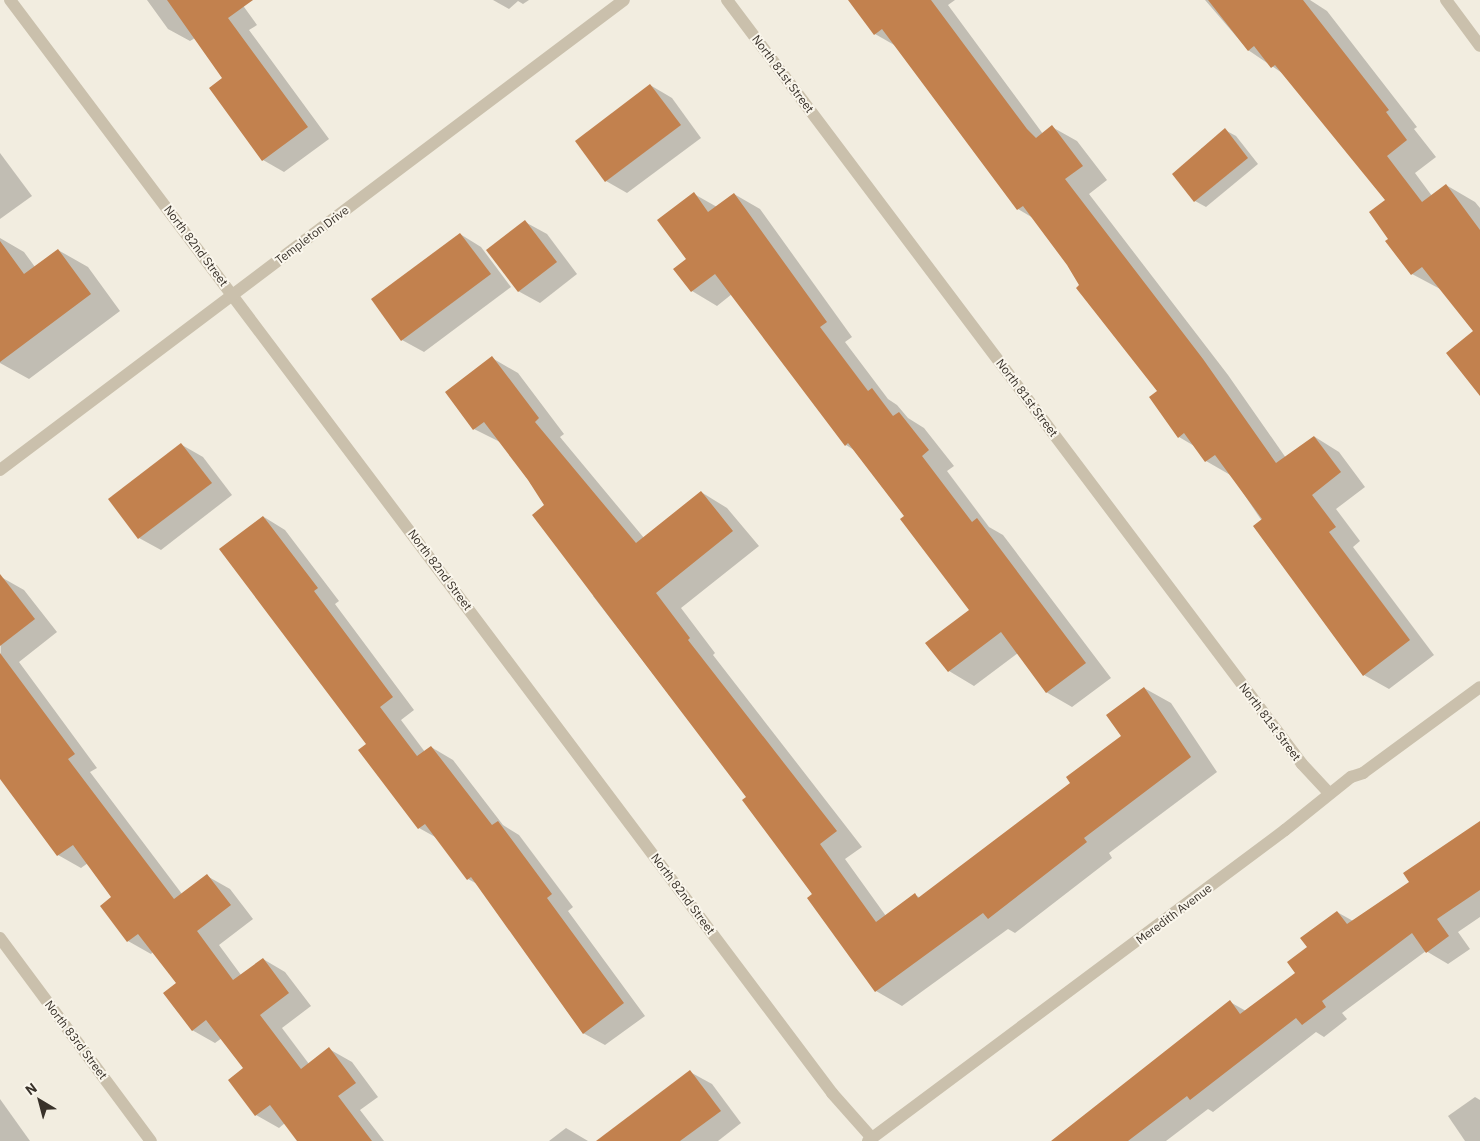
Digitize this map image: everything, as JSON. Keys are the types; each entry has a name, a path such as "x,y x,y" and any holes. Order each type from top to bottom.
{"street":[{"name":"North 82nd Street","path":"10,0 832,1093 870,1140"},
{"name":"Templeton Drive","path":"0,470 624,0"},
{"name":"North 81st Street","path":"727,0 1296,756 1329,793"},
{"path":"1446,0 1480,46"},
{"name":"Meredith Avenue","path":"870,1140 1286,830 1329,793 1352,776 1362,773 1480,687"},
{"name":"North 83rd Street","path":"0,938 152,1141"}],"building":[{"path":"167,0 253,0 228,18 308,127 262,161 209,88 222,78"},
{"path":"848,0 931,0 1027,129 1036,138 1052,125 1083,166 1065,179 1203,359 1276,463 1314,436 1341,472 1312,495 1336,527 1329,532 1410,640 1363,676 1253,526 1262,519 1215,455 1205,462 1184,433 1178,438 1149,397 1157,391 1076,288 1079,285 1067,265 1023,206 1017,210 882,29 874,35"},
{"path":"1208,0 1303,0 1389,110 1386,112 1407,140 1387,156 1422,202 1446,184 1480,230 1480,396 1446,353 1473,331 1422,267 1411,275 1385,241 1388,239 1369,212 1385,200 1275,65 1271,68 1254,46 1248,51"},
{"path":"650,84 681,125 605,182 575,141"},
{"path":"1225,128 1248,158 1194,202 1172,174"},
{"path":"694,192 708,212 734,193 827,322 820,327 868,391 872,388 893,416 899,412 929,450 922,456 972,522 977,518 1086,663 1046,693 1001,632 948,672 925,643 969,610 900,519 904,516 848,443 845,446 715,274 691,292 673,269 686,259 657,220"},
{"path":"525,220 557,262 518,292 486,250"},
{"path":"460,233 491,274 401,341 371,299"},
{"path":"0,241 24,274 58,249 91,294 0,362"},
{"path":"492,356 539,418 535,422 636,543 701,491 733,531 656,593 690,638 688,640 837,831 820,844 876,922 915,893 918,898 1070,783 1066,777 1121,736 1106,715 1144,687 1191,757 1084,838 1087,842 988,919 983,913 875,992 807,898 812,894 742,800 746,797 532,515 544,505 528,480 484,422 473,430 445,392"},
{"path":"181,443 212,483 138,539 108,499"},
{"path":"263,516 318,588 314,591 393,697 380,707 417,756 431,746 492,825 498,821 552,894 547,898 624,1003 583,1034 471,877 467,880 425,824 418,829 358,750 366,744 219,549"},
{"path":"0,574 35,619 0,646"},
{"path":"0,653 75,754 68,759 174,899 207,874 231,905 197,931 233,980 263,958 289,993 260,1015 301,1069 329,1047 356,1083 338,1096 372,1141 297,1141 270,1105 255,1116 228,1080 243,1068 206,1020 192,1031 163,993 176,983 138,934 127,942 100,906 111,897 73,845 57,856 0,779"},
{"path":"1480,821 1480,890 1437,919 1449,936 1426,953 1412,933 1322,1001 1326,1007 1302,1025 1296,1018 1190,1100 1187,1096 1128,1141 1051,1141 1230,1000 1240,1014 1295,973 1287,962 1307,947 1300,938 1337,911 1347,924 1409,882 1403,873"},
{"path":"690,1070 721,1111 680,1141 596,1141"}]}
